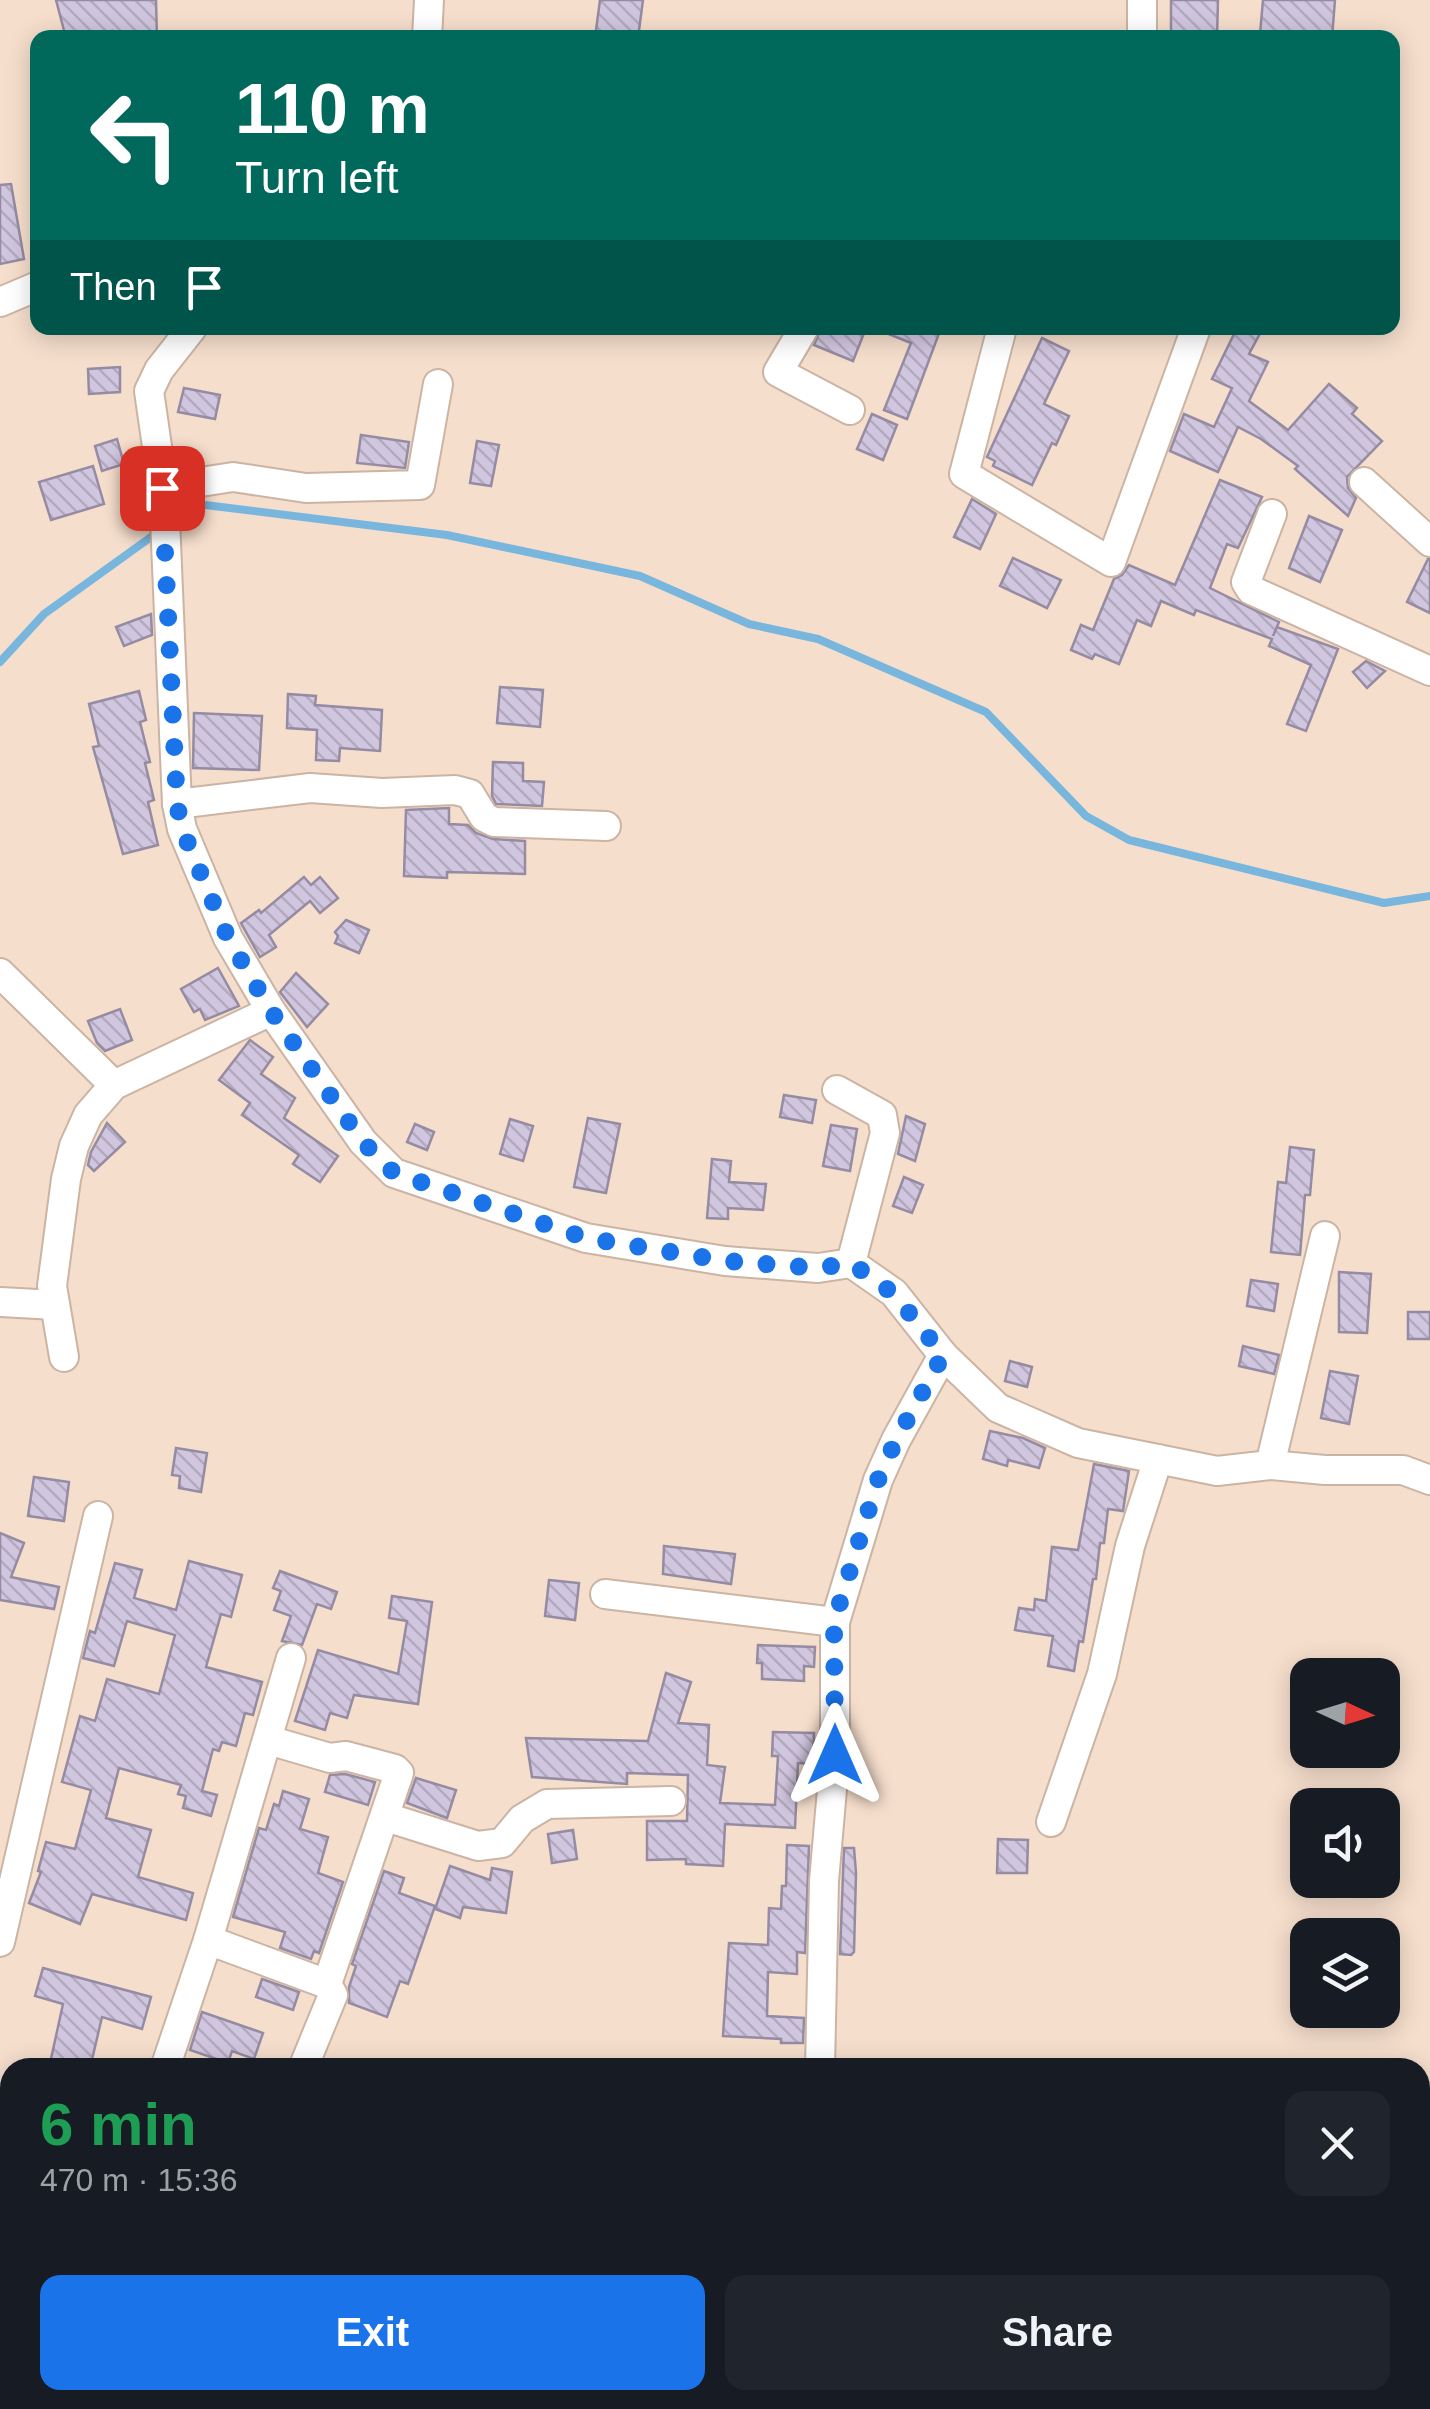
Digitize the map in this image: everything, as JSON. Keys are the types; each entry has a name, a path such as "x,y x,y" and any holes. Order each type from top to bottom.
{"street":[{"path":"427,30 429,0"},
{"path":"1142,0 1142,30"},
{"path":"0,302 30,289"},
{"path":"186,335 158,370 149,392 163,492 177,804 182,829 228,938 271,1011 363,1142 394,1173 586,1238 726,1261 818,1268 851,1263 894,1294 943,1355 998,1408 1078,1443 1217,1471 1270,1465 1404,1470 1430,1480"},
{"path":"800,335 778,372 850,410"},
{"path":"1000,335 964,474 1111,562 1193,335"},
{"path":"163,492 233,477 306,488 420,486 438,384"},
{"path":"1364,482 1430,542"},
{"path":"1272,514 1248,570 1246,582 1250,590 1430,671"},
{"path":"177,804 310,788 382,793 454,790 470,794 484,817 494,822 606,826"},
{"path":"0,972 114,1085"},
{"path":"64,1356 52,1286 74,1146 88,1115 114,1085 271,1011"},
{"path":"837,1090 882,1115 885,1133 851,1263"},
{"path":"1270,1465 1325,1236"},
{"path":"0,1302 55,1305"},
{"path":"820,2058 824,1881 835,1755 834,1622 878,1480 943,1355"},
{"path":"1050,1822 1102,1674 1130,1546 1158,1459"},
{"path":"0,1942 98,1516"},
{"path":"605,1594 834,1622"},
{"path":"168,2058 208,1940 291,1658"},
{"path":"268,1740 330,1758 350,1756 395,1768 399,1773 327,1984"},
{"path":"386,1817 478,1846 502,1843 522,1818 547,1804 671,1801"},
{"path":"208,1940 327,1984 333,1996 307,2058"}],"building":[{"path":"56,0 156,0 157,30 64,30"},
{"path":"600,0 643,0 639,30 596,30"},
{"path":"1171,0 1218,0 1217,30 1171,30"},
{"path":"1263,0 1335,0 1333,30 1260,30"},
{"path":"11,184 24,259 0,264 0,185"},
{"path":"818,335 863,335 853,361 814,345"},
{"path":"891,335 938,335 907,419 884,410 911,343"},
{"path":"1234,335 1259,335 1249,354 1268,362 1249,401 1288,430 1329,384 1357,408 1352,414 1382,441 1347,477 1348,488 1356,498 1348,516 1295,469 1298,466 1238,427 1218,472 1170,451 1184,414 1214,427 1232,388 1212,379"},
{"path":"1042,338 1069,351 1044,404 1069,416 1032,485 993,466 995,461 987,457"},
{"path":"120,367 120,392 89,394 88,369"},
{"path":"184,388 220,395 215,419 178,412"},
{"path":"872,414 897,425 883,460 857,449"},
{"path":"361,435 409,442 405,468 357,463"},
{"path":"117,439 124,464 102,471 95,446"},
{"path":"477,441 499,445 491,486 470,483"},
{"path":"93,466 104,504 51,520 39,482"},
{"path":"1220,480 1262,497 1238,548 1227,544 1210,588 1279,622 1273,636 1277,627 1338,649 1306,731 1287,724 1311,665 1269,646 1272,639 1196,610 1194,615 1161,601 1151,626 1137,620 1119,664 1071,650 1081,625 1093,630 1114,579 1129,565 1175,585"},
{"path":"972,499 996,514 980,549 954,537"},
{"path":"1309,516 1342,530 1320,582 1289,568"},
{"path":"1013,558 1061,580 1047,608 1000,586"},
{"path":"1430,559 1430,613 1407,602"},
{"path":"151,614 152,635 124,646 116,627"},
{"path":"1366,661 1385,671 1367,688 1353,672"},
{"path":"500,687 543,690 540,727 497,723"},
{"path":"139,691 146,720 140,722 150,762 145,763 154,800 148,802 158,845 123,854 93,747 99,746 89,704"},
{"path":"288,694 316,696 315,705 382,710 380,751 340,748 339,761 316,760 317,730 287,728"},
{"path":"194,713 262,716 259,770 193,768"},
{"path":"493,762 523,763 523,781 544,782 542,806 496,804 492,796"},
{"path":"449,808 449,824 468,825 476,833 493,839 525,841 525,874 447,872 447,878 404,876 406,810"},
{"path":"304,877 311,885 320,877 338,898 320,913 310,901 269,935 276,947 260,957 241,923 259,910 261,913"},
{"path":"346,920 369,930 359,953 335,943 335,932"},
{"path":"218,968 239,1006 205,1020 200,1009 194,1012 181,989"},
{"path":"296,973 328,1004 307,1027 280,992"},
{"path":"120,1009 132,1040 105,1051 97,1043 88,1021"},
{"path":"250,1040 273,1057 261,1074 295,1098 284,1118 338,1156 320,1182 293,1164 299,1155 242,1115 250,1103 219,1080"},
{"path":"784,1095 816,1100 812,1123 780,1117"},
{"path":"906,1116 925,1124 915,1161 898,1154"},
{"path":"588,1118 620,1124 606,1193 574,1187"},
{"path":"510,1119 533,1126 523,1161 500,1154"},
{"path":"107,1123 125,1142 94,1171 88,1165 91,1152"},
{"path":"415,1124 434,1132 427,1150 407,1142"},
{"path":"831,1125 857,1129 850,1171 823,1166"},
{"path":"1290,1147 1314,1150 1300,1255 1271,1252 1278,1182 1286,1183"},
{"path":"712,1159 731,1161 729,1182 766,1184 763,1210 728,1208 728,1219 707,1218"},
{"path":"904,1177 923,1185 912,1213 893,1206"},
{"path":"1339,1272 1371,1274 1367,1333 1339,1332"},
{"path":"1251,1280 1278,1284 1274,1311 1247,1306"},
{"path":"1408,1312 1430,1312 1430,1339 1408,1339"},
{"path":"1243,1346 1279,1355 1274,1374 1239,1366"},
{"path":"1010,1361 1032,1367 1027,1387 1005,1381"},
{"path":"1330,1371 1358,1376 1349,1424 1321,1418"},
{"path":"990,1431 1023,1438 1045,1448 1039,1468 1008,1460 1007,1466 983,1459"},
{"path":"176,1448 207,1453 201,1492 179,1488 180,1476 172,1475"},
{"path":"1094,1464 1129,1471 1123,1511 1108,1509 1104,1543 1100,1543 1096,1579 1074,1671 1048,1666 1053,1636 1015,1630 1019,1608 1034,1610 1035,1599 1046,1601 1052,1547 1078,1550"},
{"path":"34,1477 69,1482 64,1521 28,1516"},
{"path":"0,1533 24,1543 11,1577 59,1587 54,1609 0,1600"},
{"path":"664,1546 735,1554 731,1584 663,1574"},
{"path":"189,1561 242,1575 231,1617 221,1614 206,1667 262,1682 253,1715 245,1713 236,1746 222,1742 219,1751 213,1749 202,1791 217,1795 211,1816 183,1808 186,1796 178,1794 181,1785 119,1768 106,1818 151,1830 138,1877 193,1893 186,1920 92,1894 80,1924 29,1903 41,1872 38,1871 46,1842 75,1849 91,1790 62,1782 80,1716 95,1721 107,1679 159,1694 175,1635 127,1621 114,1666 83,1658 90,1631 95,1633 115,1563 142,1570 134,1598 176,1610"},
{"path":"280,1571 337,1592 331,1609 317,1604 302,1645 282,1641 291,1616 274,1610 281,1591 273,1588"},
{"path":"549,1580 579,1583 575,1620 545,1616"},
{"path":"392,1596 432,1602 418,1704 354,1695 347,1718 330,1713 325,1730 295,1721 318,1650 398,1674 407,1621 389,1618"},
{"path":"758,1645 815,1647 814,1667 804,1666 804,1681 762,1679 762,1663 757,1663"},
{"path":"666,1673 691,1682 678,1723 709,1725 707,1765 725,1767 720,1803 775,1805 778,1756 772,1756 773,1732 814,1733 813,1764 798,1763 795,1828 725,1824 723,1866 686,1864 686,1859 647,1860 647,1821 687,1821 688,1775 627,1773 627,1784 532,1777 526,1738 648,1741"},
{"path":"345,1774 375,1782 368,1805 325,1792 330,1775"},
{"path":"416,1778 456,1790 447,1818 407,1803"},
{"path":"283,1791 309,1799 300,1829 328,1837 318,1873 343,1882 319,1953 314,1951 311,1959 280,1948 285,1932 233,1917 259,1828 266,1830 274,1804 279,1806"},
{"path":"573,1830 577,1859 552,1863 548,1834"},
{"path":"998,1839 1028,1840 1027,1873 997,1873"},
{"path":"787,1845 809,1846 805,1953 797,1952 797,1974 768,1972 767,2016 804,2018 803,2043 723,2036 729,1943 768,1945 769,1908 781,1909 782,1886 786,1886"},
{"path":"844,1848 854,1848 856,1873 851,1955 840,1954"},
{"path":"450,1866 490,1880 492,1868 512,1872 506,1913 463,1907 460,1918 435,1909"},
{"path":"384,1871 404,1878 399,1893 435,1906 408,1984 400,1981 387,2017 349,2003 356,1966 352,1964"},
{"path":"43,1968 151,1997 142,2029 102,2017 92,2058 51,2058 63,2004 35,1996"},
{"path":"262,1979 299,1992 293,2010 256,1997"},
{"path":"202,2012 263,2033 254,2058 232,2051 230,2058 213,2058 190,2050"}],"waterway":[{"path":"174,521 197,504 447,535 640,576 749,624 818,639 986,712 1086,816 1129,840 1384,903 1430,896"},
{"path":"0,662 44,614 158,532"}],"route":[{"path":"162,488 177,804 182,829 228,938 271,1011 363,1142 394,1173 586,1238 726,1261 818,1268 851,1263 894,1294 943,1355 878,1480 834,1622 835,1755"}]}
